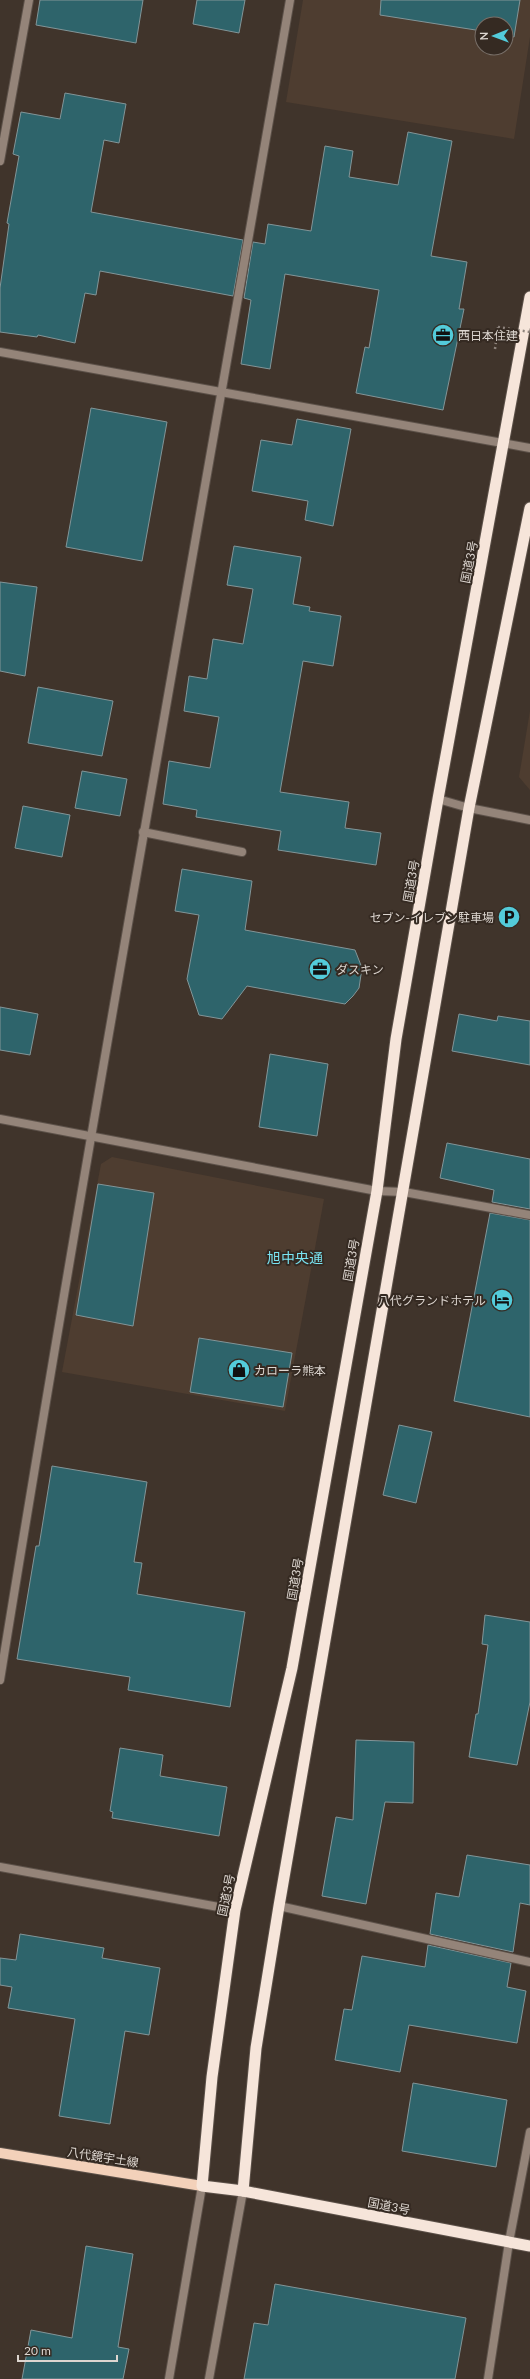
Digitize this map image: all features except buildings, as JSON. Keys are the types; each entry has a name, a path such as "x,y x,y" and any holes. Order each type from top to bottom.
{"highway":[{"name":"国道3号","path":"530,297 505,442 438,799 396,1039 376,1191 292,1668 235,1910 212,2077 202,2186 243,2191 530,2246"},
{"path":"243,2191 256,2048 279,1906 404,1192 469,808 530,508"}],"main road":[{"name":"八代鏡宇土線","path":"0,2153 202,2186"}],"street":[{"path":"0,161 29,0"},
{"path":"0,1680 45,1404 93,1138 143,832 186,604 290,0"},
{"path":"0,352 505,442 530,448"},
{"path":"438,799 469,808 530,820"},
{"path":"143,832 242,852"},
{"path":"0,1119 376,1191 404,1192 530,1215"},
{"path":"0,1867 235,1910"},
{"path":"279,1906 530,1962"},
{"path":"488,2379 509,2242 530,2132"},
{"path":"169,2379 202,2186"},
{"path":"209,2379 243,2191"}],"path":[{"path":"498,327 530,332"}],"shaded area":[{"path":"303,0 530,0 530,37 514,139 286,102"},
{"path":"530,711 530,790 519,777"},
{"path":"112,1157 324,1199 285,1411 62,1372 101,1164"}],"place":[{"name":"西日本住建","path":"443,335"},
{"name":"セブン-イレブン駐車場","path":"509,917"},
{"name":"ダスキン","path":"320,969"},
{"name":"八代グランドホテル","path":"502,1300"},
{"name":"カローラ熊本","path":"239,1370"}],"district":[{"name":"旭中央通","path":"295,1257"}]}
